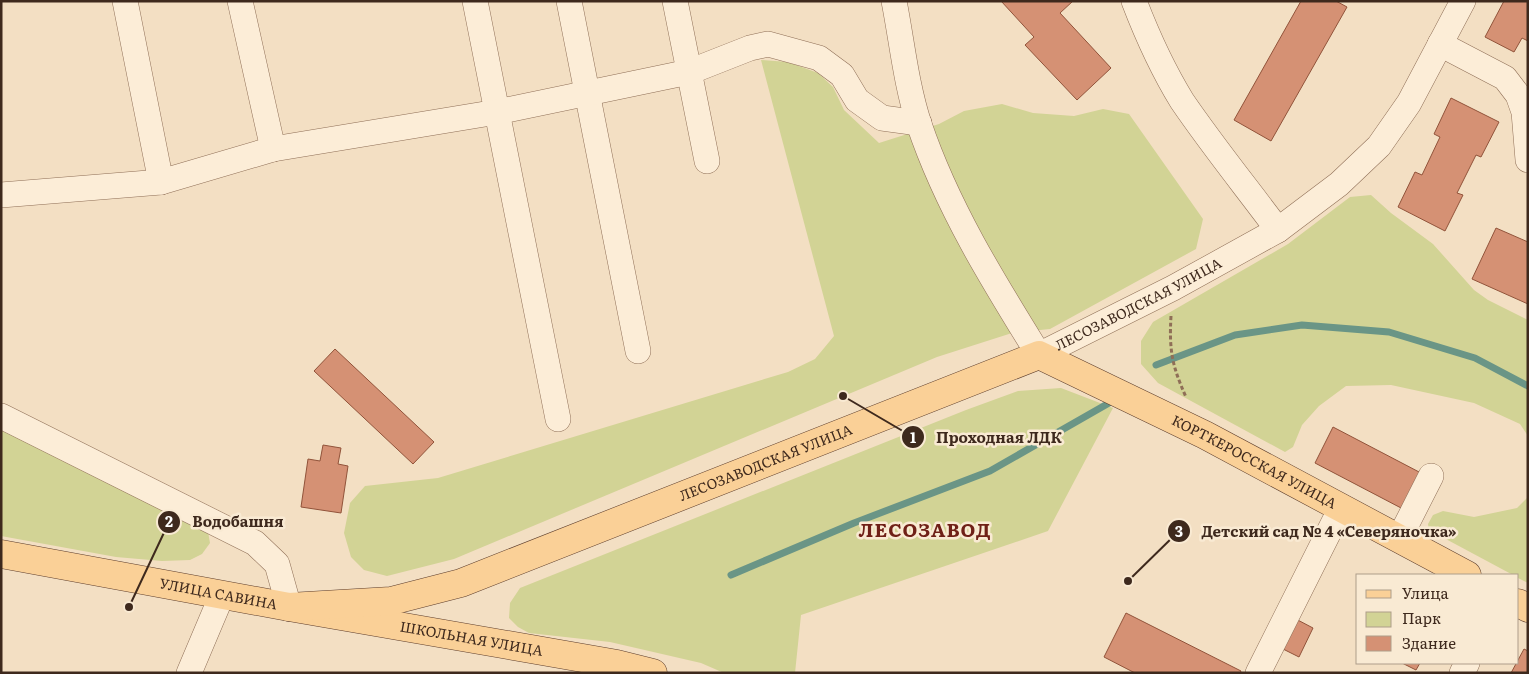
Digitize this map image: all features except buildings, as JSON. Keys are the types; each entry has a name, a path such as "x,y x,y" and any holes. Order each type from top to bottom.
{"main road":[{"name":"КОРТКЕРОССКАЯ УЛИЦА","path":"1039,355 1205,435 1465,574"},
{"name":"ЛЕСОЗАВОДСКАЯ УЛИЦА","path":"289,607 391,601 461,583 1039,355"},
{"name":"УЛИЦА САВИНА","path":"1,554 289,607"},
{"name":"ШКОЛЬНАЯ УЛИЦА","path":"289,607 617,664 653,673"}],"street":[{"path":"125,1 161,182"},
{"path":"240,1 273,149"},
{"path":"475,1 558,419"},
{"path":"569,1 638,352"},
{"path":"675,1 707,161"},
{"path":"894,1 911,95 937,172 961,224 1039,355"},
{"path":"1134,1 1146,34 1182,99 1278,230"},
{"name":"ЛЕСОЗАВОДСКАЯ УЛИЦА","path":"1039,355 1173,288 1278,230 1339,184 1379,146 1409,103 1462,1"},
{"path":"1,195 161,182 273,149 497,112 689,72 750,48 768,44 819,58 842,75 857,100 882,118 919,123"},
{"path":"1440,44 1523,86 1528,160"},
{"path":"1,416 255,543 277,564 289,607"},
{"path":"1399,539 1431,476"},
{"path":"1258,673 1341,508"},
{"path":"194,671 222,595"}],"path":[{"path":"1169,343 1176,374"}],"green space":[{"path":"761,60 788,62 818,73 833,87 844,110 879,143 939,124 964,111 1002,104 1033,113 1074,116 1103,109 1129,114 1203,219 1196,249 1050,329 1012,333 937,357 454,559 387,576 364,570 351,557 344,533 350,503 365,486 438,478 788,372 815,359 834,336"},
{"path":"1371,195 1391,213 1433,244 1474,290 1488,300 1528,320 1528,436 1520,424 1474,403 1391,385 1346,386 1319,406 1302,425 1293,447 1285,452 1158,383 1141,364 1141,341 1153,322 1288,244 1350,197"},
{"path":"1061,388 1113,408 1048,531 801,615 795,673 724,673 701,663 610,642 529,633 518,627 509,618 510,603 520,588 966,410 1018,391"},
{"path":"1,428 208,532 210,543 202,554 190,560 162,561 116,557 1,536"},
{"path":"1528,497 1528,583 1519,578 1519,574 1511,574 1429,530 1428,524 1433,515 1443,511 1474,517 1517,508"}],"waterway":[{"path":"1156,365 1235,335 1302,325 1389,332 1475,358 1528,386"},
{"path":"731,575 854,523 990,471 1116,399"}],"place":[{"name":"Проходная ЛДК","path":"843,396"},
{"name":"Детский сад № 4 «Северяночка»","path":"1128,581"},
{"name":"Водобашня","path":"129,607"}],"district":[{"name":"ЛЕСОЗАВОД","path":"925,530"}]}
